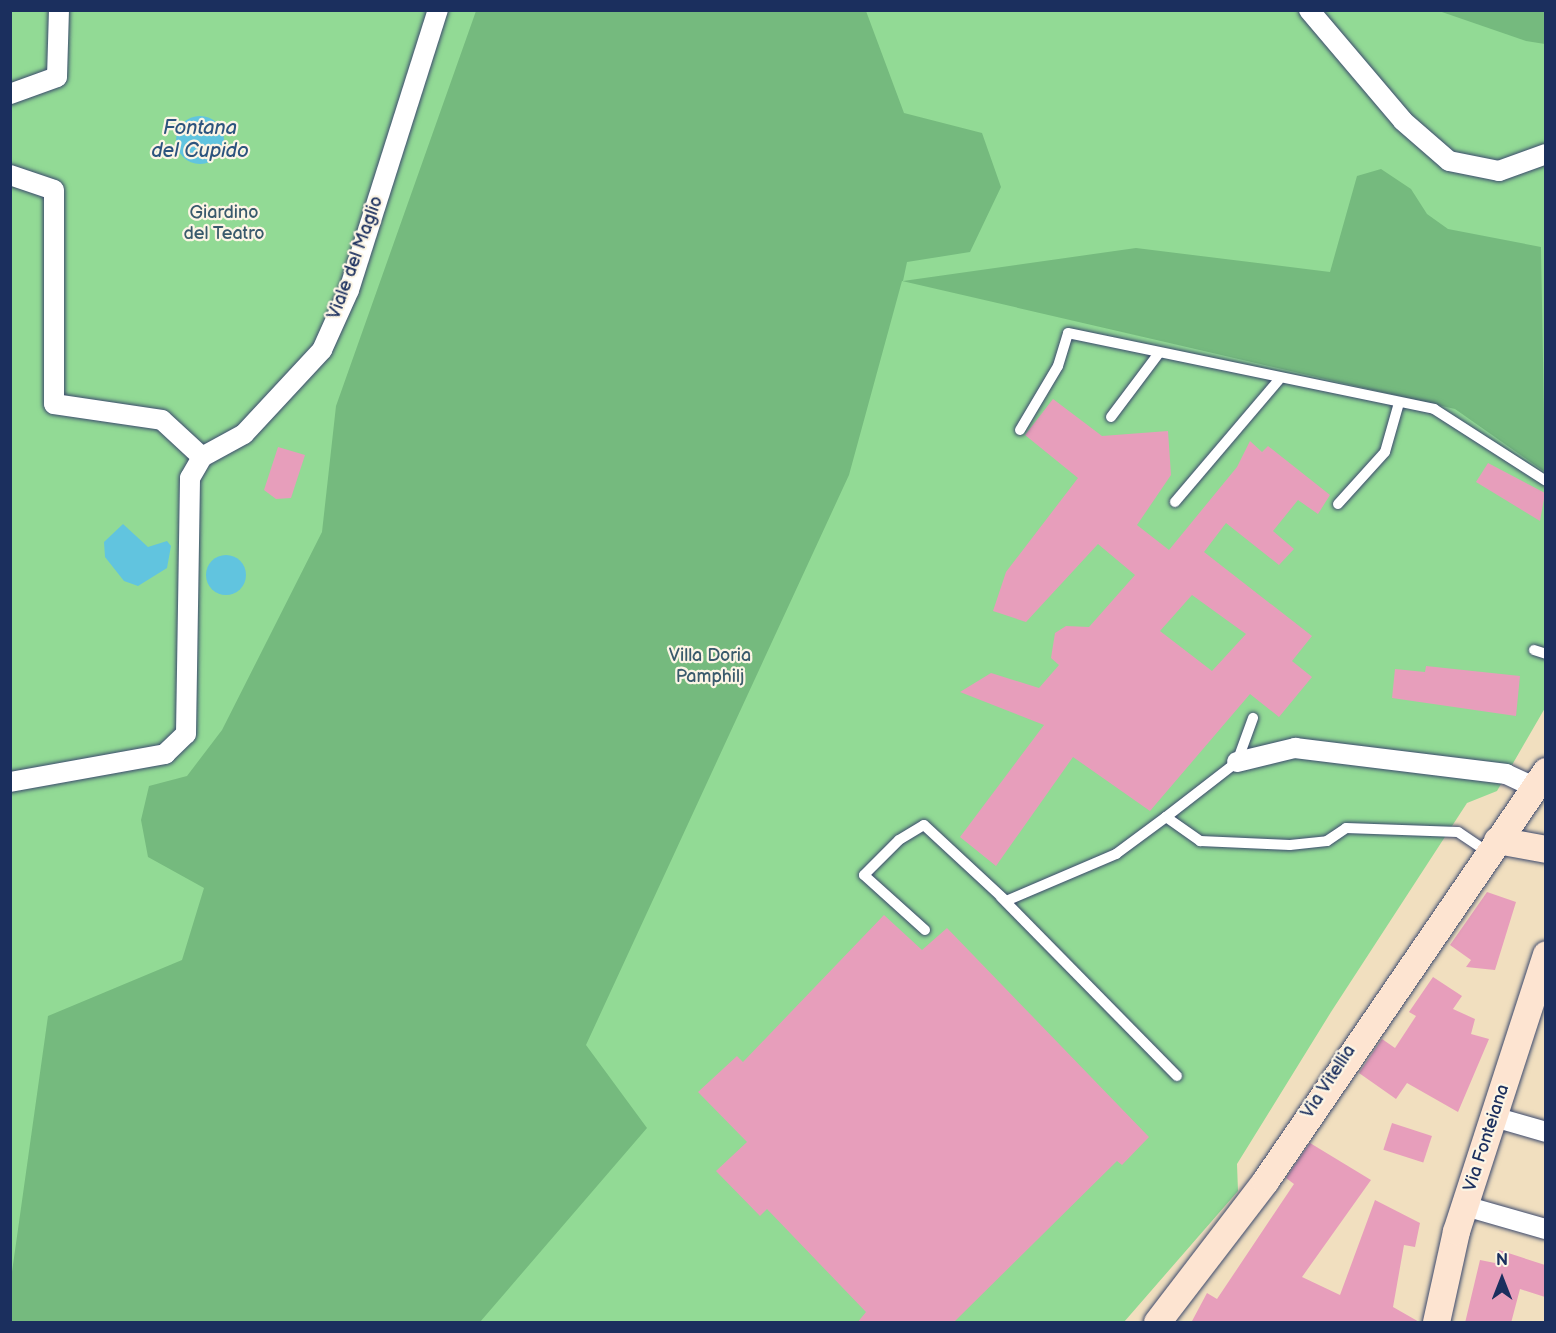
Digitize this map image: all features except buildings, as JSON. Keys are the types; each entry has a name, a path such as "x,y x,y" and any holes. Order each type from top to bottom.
{"street":[{"path":"10,94 57,77 59,10"},
{"name":"Viale del Maglio","path":"202,457 244,434 322,350 349,290 438,10"},
{"path":"1309,10 1403,121 1426,144 1463,165 1499,171 1545,154"},
{"path":"10,175 54,190 54,404 162,420 202,457 190,478 186,734 165,754 10,782"},
{"path":"1236,762 1295,748 1540,779"},
{"name":"Via Vitellia","path":"1157,1323 1265,1181 1540,779"},
{"path":"1493,846 1545,849"},
{"name":"Via Fonteiana","path":"1436,1323 1465,1206 1545,954"},
{"path":"1494,1117 1545,1132"},
{"path":"1465,1206 1545,1229"}],"lane":[{"path":"1020,430 1058,366 1068,333 1278,380 1434,409 1545,481"},
{"path":"1111,417 1159,353"},
{"path":"1175,502 1278,380"},
{"path":"1338,504 1385,452 1399,403"},
{"path":"1534,650 1545,654"},
{"path":"925,930 864,875 899,840 924,825 1006,902 1034,892 1116,854 1166,817 1236,762 1253,718"},
{"path":"1166,817 1200,841 1290,845 1327,841 1346,828 1358,828 1458,832 1493,846"},
{"path":"1001,897 1177,1077"}],"green space":[{"name":"Villa Doria Pamphilj","path":"10,11 1545,11 1545,708 1497,791 1467,803 1331,1012 1237,1164 1238,1191 1124,1322 11,1322"},
{"path":"476,11 866,11 904,113 982,133 1001,187 970,252 907,262 903,281 1136,248 1330,272 1357,176 1381,169 1411,189 1427,214 1448,229 1541,247 1545,472 1455,409 902,281 849,475 586,1045 647,1128 480,1322 11,1322 11,1279 48,1016 182,960 204,888 148,857 141,820 149,786 187,776 222,730 322,532 336,406"},
{"path":"1439,11 1545,11 1545,44 1526,41"}],"water":[{"name":"Fontana del Cupido","path":"195,116 205,116 217,123 224,135 224,145 217,157 205,164 195,164 180,153 176,145 176,135 187,120"},
{"path":"123,524 148,547 167,541 171,546 167,568 138,586 124,581 105,557 104,542"},
{"path":"226,555 234,556 240,561 245,567 245,583 240,589 234,594 226,595 218,594 212,589 207,583 206,575 207,567 212,561 218,556"}],"park label":[{"name":"Giardino del Teatro","path":"224,224"}]}
